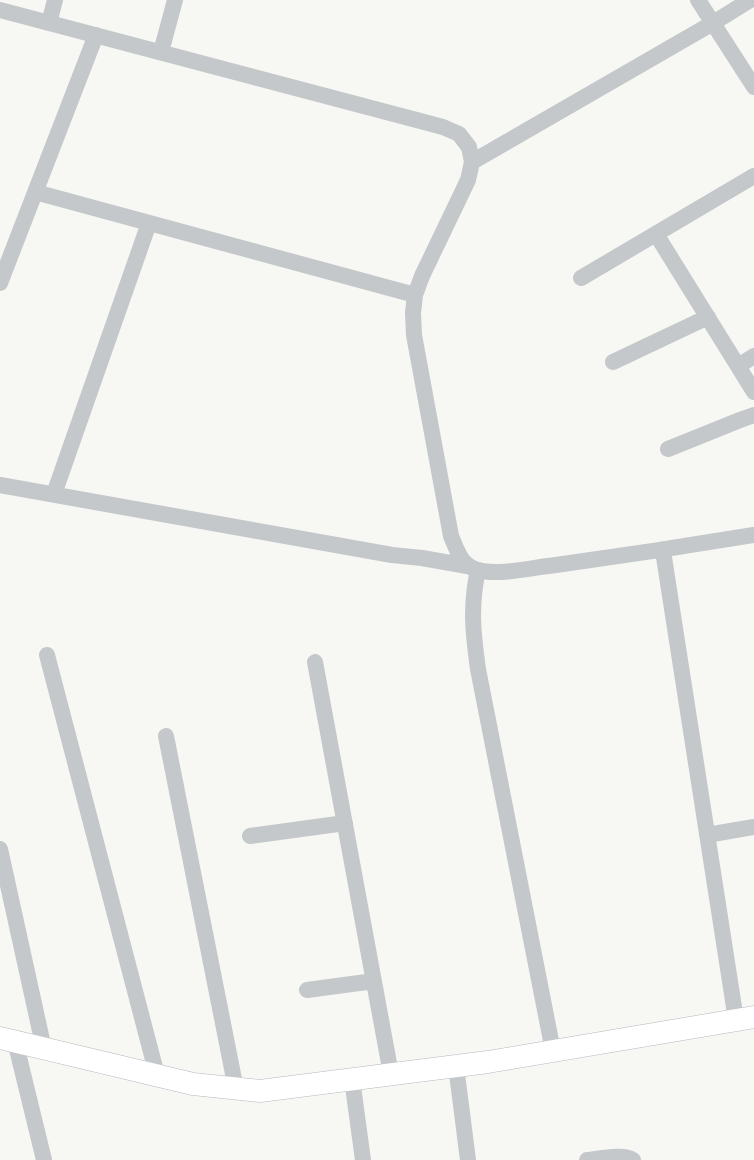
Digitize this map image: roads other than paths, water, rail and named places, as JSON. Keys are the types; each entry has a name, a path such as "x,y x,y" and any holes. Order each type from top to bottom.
{"street":[{"path":"49,22 55,0"},
{"path":"161,52 175,0"},
{"path":"698,0 754,87"},
{"path":"472,162 713,24 750,0"},
{"path":"0,10 443,127 459,134 469,147 472,162 468,180 422,276 415,295 413,313 414,335 450,528 458,554 472,568 474,589 472,611 478,669 553,1051"},
{"path":"0,283 96,35"},
{"path":"581,278 754,176"},
{"path":"35,192 415,295"},
{"path":"54,494 149,223"},
{"path":"656,234 754,392"},
{"path":"613,362 708,317"},
{"path":"738,366 754,356"},
{"path":"668,449 754,415"},
{"path":"0,485 392,555 422,558 472,568 507,571 663,551 754,535"},
{"path":"7,1040 193,1084 260,1091 456,1066 745,1019 707,835 663,551"},
{"path":"47,655 156,1075"},
{"path":"315,662 392,1074"},
{"path":"166,736 236,1088"},
{"path":"250,836 345,823"},
{"path":"707,835 754,827"},
{"path":"0,849 44,1049"},
{"path":"306,990 374,981"},
{"path":"7,1040 44,1160"},
{"path":"456,1066 468,1160"},
{"path":"352,1079 363,1160"},
{"path":"587,1160 622,1156 628,1157 632,1160"}]}
